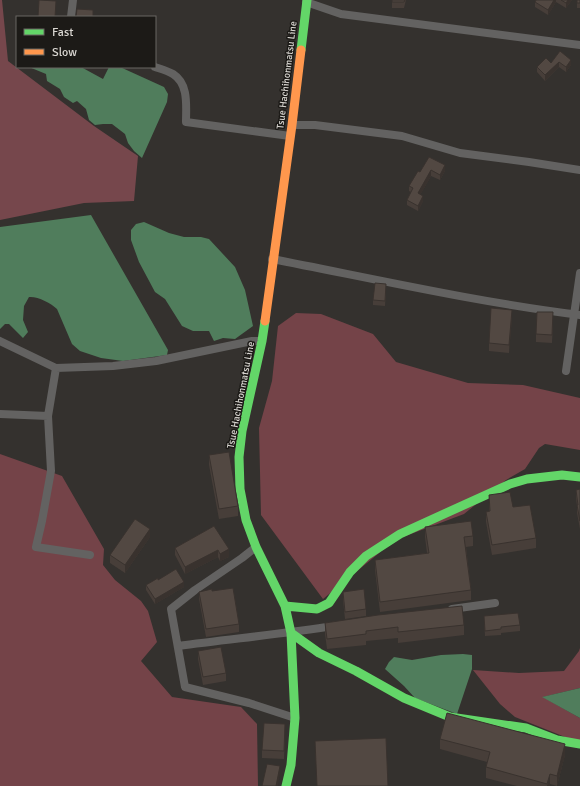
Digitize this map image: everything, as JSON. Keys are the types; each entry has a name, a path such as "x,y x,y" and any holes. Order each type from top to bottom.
{"main road":[{"name":"Tsue Hachihonmatsu Line","path":"286,786 291,765 295,718 291,633 285,606 256,547 246,520 240,489 239,457 242,431 262,341 272,259 292,126 306,1"},
{"path":"285,606 316,609 329,603 350,572 366,556 400,534 510,484 527,479 562,475 580,477"},
{"path":"291,633 319,653 356,671 404,698 450,718 526,728 557,740 580,744"}],"street":[{"path":"70,16 73,0"},
{"path":"306,1 341,14 580,45"},
{"path":"156,67 174,74 185,91 186,122 290,136"},
{"path":"292,126 315,125 402,136 460,154 580,170"},
{"path":"272,259 446,295 577,315"},
{"path":"566,371 577,315 580,273"},
{"path":"0,341 56,368 113,366 156,361 252,341 262,341"},
{"path":"56,368 48,416 51,471 36,547 90,555"},
{"path":"0,414 48,416"},
{"path":"256,547 195,590 171,609 185,687 249,703 295,718"},
{"path":"443,610 495,603"},
{"path":"178,646 340,626"}],"shaded area":[{"path":"0,0 2,0 8,61 94,126 138,156 134,201 84,203 0,220"},
{"path":"31,68 83,68 103,79 108,68 122,68 164,87 168,94 167,102 142,158 128,143 125,134 112,124 95,125 89,120 86,109 77,101 73,103 64,97 60,89 47,81 46,74"},
{"path":"91,215 168,350 167,355 123,361 101,358 80,351 72,344 57,309 44,300 32,297 29,297 24,306 23,320 28,332 23,338 9,324 5,324 0,329 0,227"},
{"path":"144,222 169,233 184,237 201,237 209,239 235,267 245,290 253,326 235,339 223,338 214,341 209,331 193,331 182,326 165,299 155,292 139,262 131,240 131,230 136,224"},
{"path":"296,313 321,314 373,334 396,362 468,383 523,385 580,398 580,450 545,444 539,448 525,469 506,480 464,514 395,540 323,599 261,515 259,428 272,381 278,326"},
{"path":"0,454 62,476 104,549 103,565 115,580 141,601 148,611 157,642 141,661 172,697 241,707 257,724 258,786 0,786"},
{"path":"580,648 580,688 543,697 580,718 580,743 515,717 500,704 473,670 519,673 564,671"},
{"path":"441,655 472,655 472,669 457,714 415,698 385,669 394,657 412,660"},
{"path":"580,688 580,718 542,697"}],"building":[{"path":"39,0 56,1 55,16 38,16"},
{"path":"392,0 405,0 404,2 392,2"},
{"path":"536,0 554,0 548,10 535,2"},
{"path":"561,0 568,0 566,3"},
{"path":"77,9 93,10 93,16 76,16"},
{"path":"560,51 571,60 566,67 559,62 545,75 537,67 546,58 551,63"},
{"path":"429,157 445,165 440,175 431,170 418,193 423,196 418,206 407,200 413,188 409,186"},
{"path":"375,283 386,284 385,301 373,300"},
{"path":"491,308 512,310 509,345 489,343"},
{"path":"537,312 553,312 552,335 536,334"},
{"path":"229,452 238,506 219,509 209,455"},
{"path":"580,489 580,521 576,490"},
{"path":"510,492 513,507 530,505 536,538 492,545 486,512 490,511 489,495"},
{"path":"135,519 150,529 125,565 110,555"},
{"path":"471,521 473,536 464,537 471,590 380,602 375,560 429,553 425,527"},
{"path":"214,526 229,549 220,554 218,550 185,567 175,548"},
{"path":"176,569 184,582 155,599 146,585 158,578 158,580"},
{"path":"233,588 239,624 206,629 199,592 212,589 212,591"},
{"path":"364,589 366,609 345,612 343,592"},
{"path":"462,606 464,625 398,632 398,627 366,631 366,634 327,639 325,623 378,615"},
{"path":"518,613 520,625 501,627 501,629 485,631 484,616"},
{"path":"221,647 226,673 203,677 198,651"},
{"path":"447,713 565,744 557,776 550,774 547,784 486,767 490,752 440,739"},
{"path":"264,723 285,724 284,751 262,750"},
{"path":"386,738 388,786 317,786 315,741"},
{"path":"267,764 280,766 276,786 262,786"}],"traffic: fast":[{"path":"301,50 307,0"},
{"path":"265,321 242,431 239,457 240,489 246,520 256,547 285,606 291,633 295,718 291,765 286,786"},
{"path":"285,606 317,609 329,603 350,572 366,556 400,534 510,484 527,479 562,475 580,477"},
{"path":"291,633 319,653 356,671 404,698 450,717 526,728 557,740 580,744"}],"traffic: slow":[{"path":"265,321 301,50"}]}
